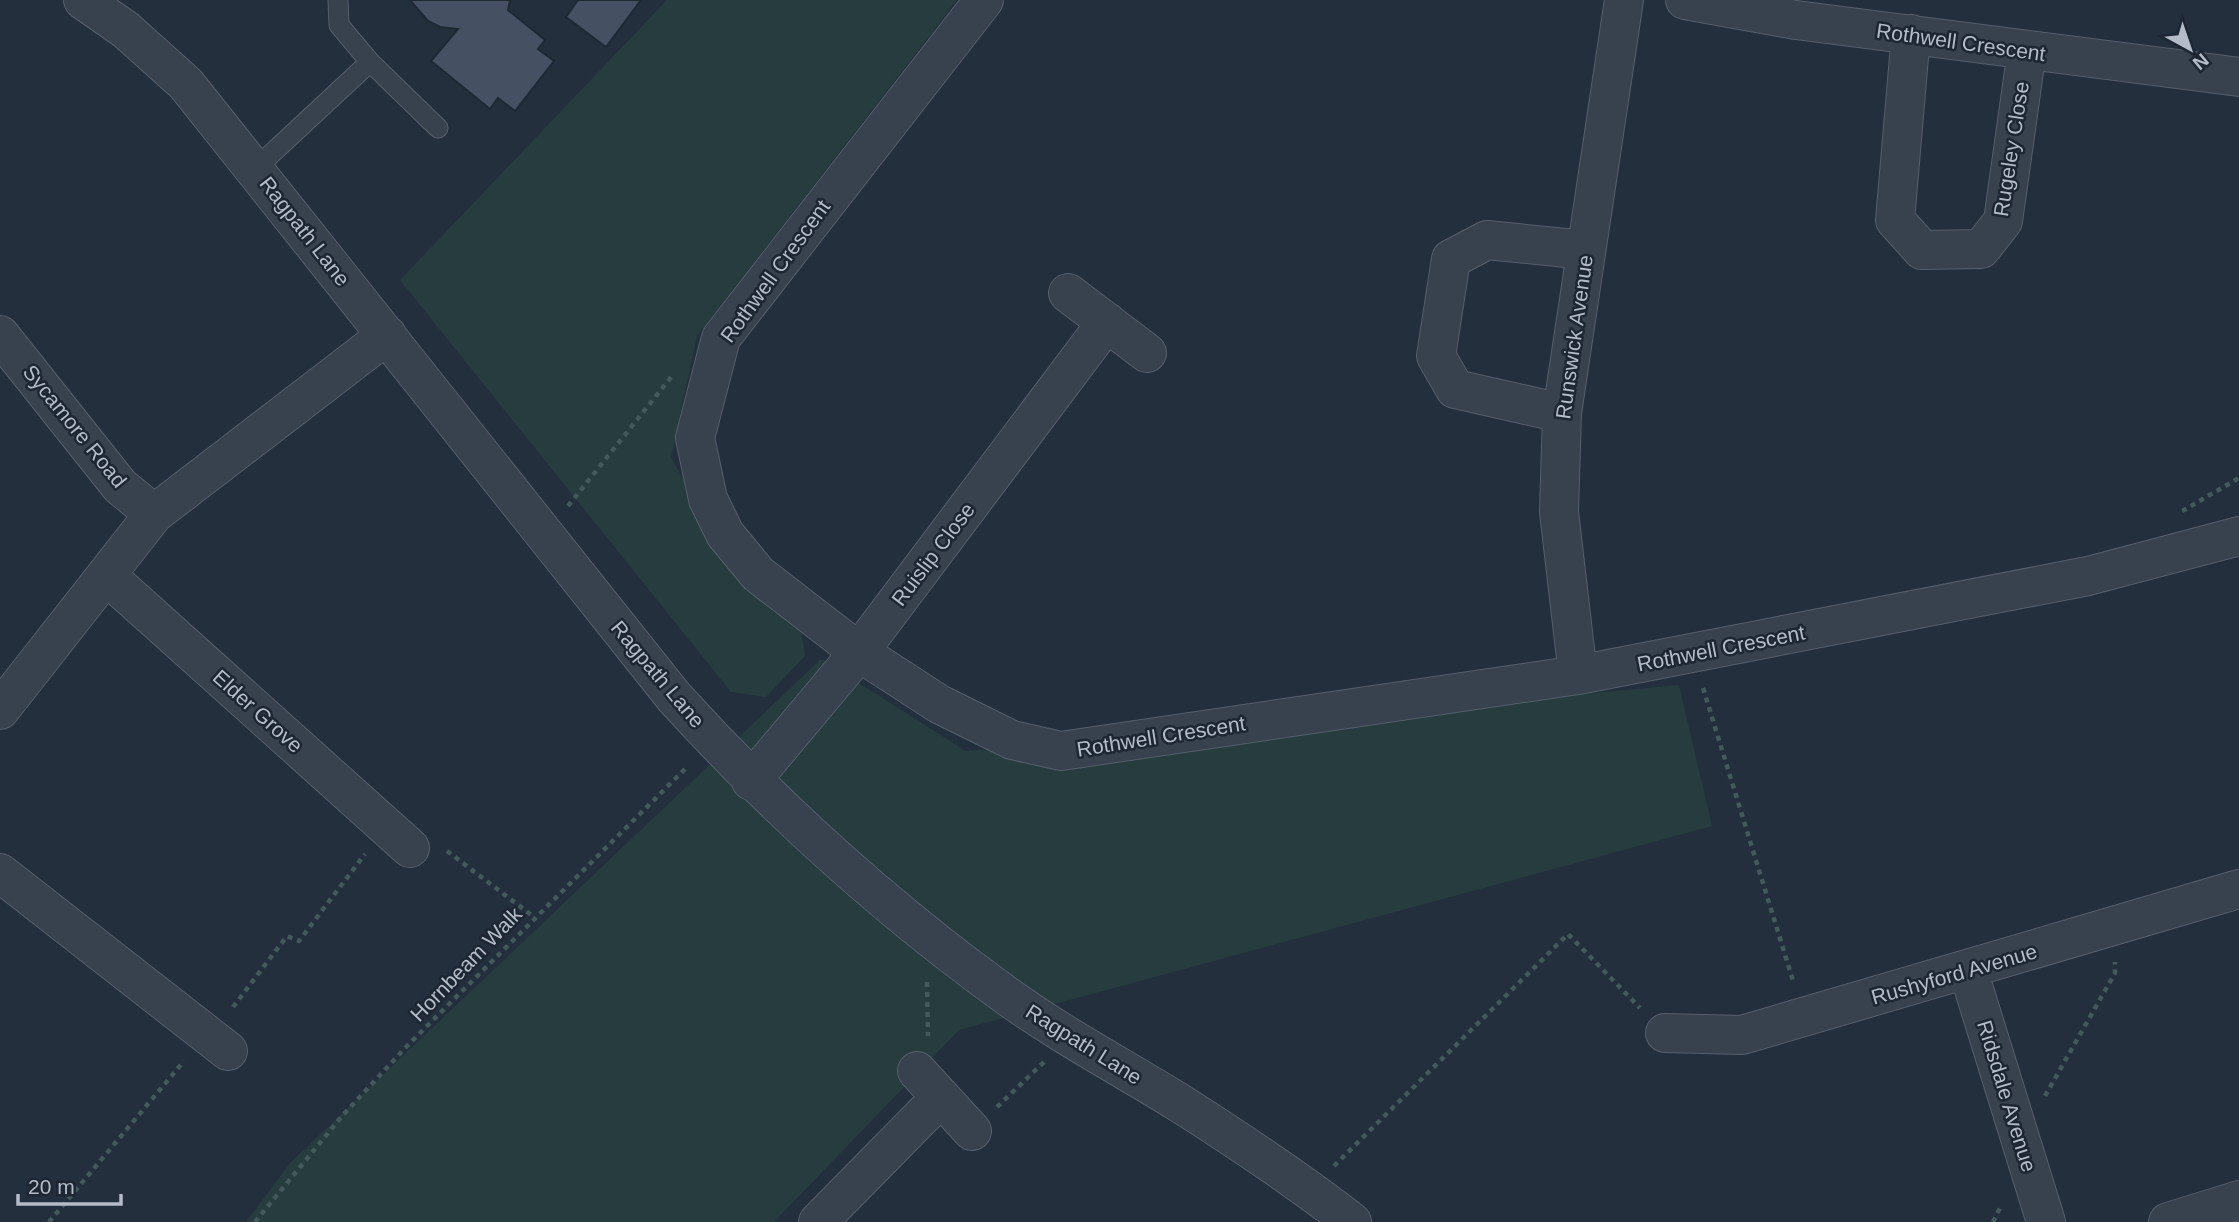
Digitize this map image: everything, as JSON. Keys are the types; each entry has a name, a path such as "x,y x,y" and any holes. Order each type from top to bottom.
{"street":[{"name":"Ragpath Lane","path":"83,0 126,30 186,84 256,168 674,697 751,781 814,841 1004,995 1179,1102 1310,1190 1352,1222"},
{"name":"Rothwell Crescent","path":"984,0 721,338 695,438 708,499 725,534 758,574 859,652 951,710 1012,740 1061,751 1578,675 2088,576 2239,536"},
{"name":"Runswick Avenue","path":"1578,675 1559,512 1562,413 1625,0"},
{"name":"Rothwell Crescent","path":"1685,0 1796,20 2239,77"},
{"name":"Rugeley Close","path":"1912,34 1895,220 1922,250 1981,249 2003,221 2027,50"},
{"path":"1562,413 1455,389 1436,356 1451,259 1487,240 1586,250"},
{"path":"1068,293 1147,353"},
{"name":"Ruislip Close","path":"751,781 859,652 1108,323"},
{"name":"Sycamore Road","path":"0,335 120,486 153,514"},
{"path":"0,710 153,514 387,335"},
{"name":"Elder Grove","path":"106,575 387,843"},
{"path":"0,873 227,1053"},
{"name":"Rushyford Avenue","path":"1665,1033 1742,1035 2239,889"},
{"name":"Ridsdale Avenue","path":"1968,970 2046,1222"},
{"path":"818,1222 929,1084 972,1131"},
{"path":"2178,1221 2239,1200"}],"lane":[{"path":"338,0 339,25 370,62 438,128"},
{"path":"256,168 370,62"}],"path":[{"path":"545,535 675,372"},
{"path":"1693,653 1804,1017"},
{"name":"Hornbeam Walk","path":"255,1222 342,1116 534,917 686,769 712,738"},
{"path":"48,1222 190,1054 227,1053 229,1012 287,936 299,940 387,843 427,836 534,917"},
{"path":"2021,1140 2115,973 2115,926"},
{"path":"926,933 929,1084"},
{"path":"1310,1190 1568,934 1665,1033"},
{"path":"972,1131 1069,1037"},
{"path":"1993,1222 2002,1202"}],"green space":[{"path":"667,0 957,0 697,336 671,457 727,561 798,610 805,656 766,697 731,692 400,280"},
{"path":"821,659 966,751 1679,685 1712,826 959,1030 774,1222 246,1222 291,1162"}],"building":[{"path":"410,0 510,0 508,10 545,40 538,49 554,61 515,111 498,98 490,109 431,61 458,29 440,27 428,21"},
{"path":"578,0 641,0 606,47 566,17"}]}
